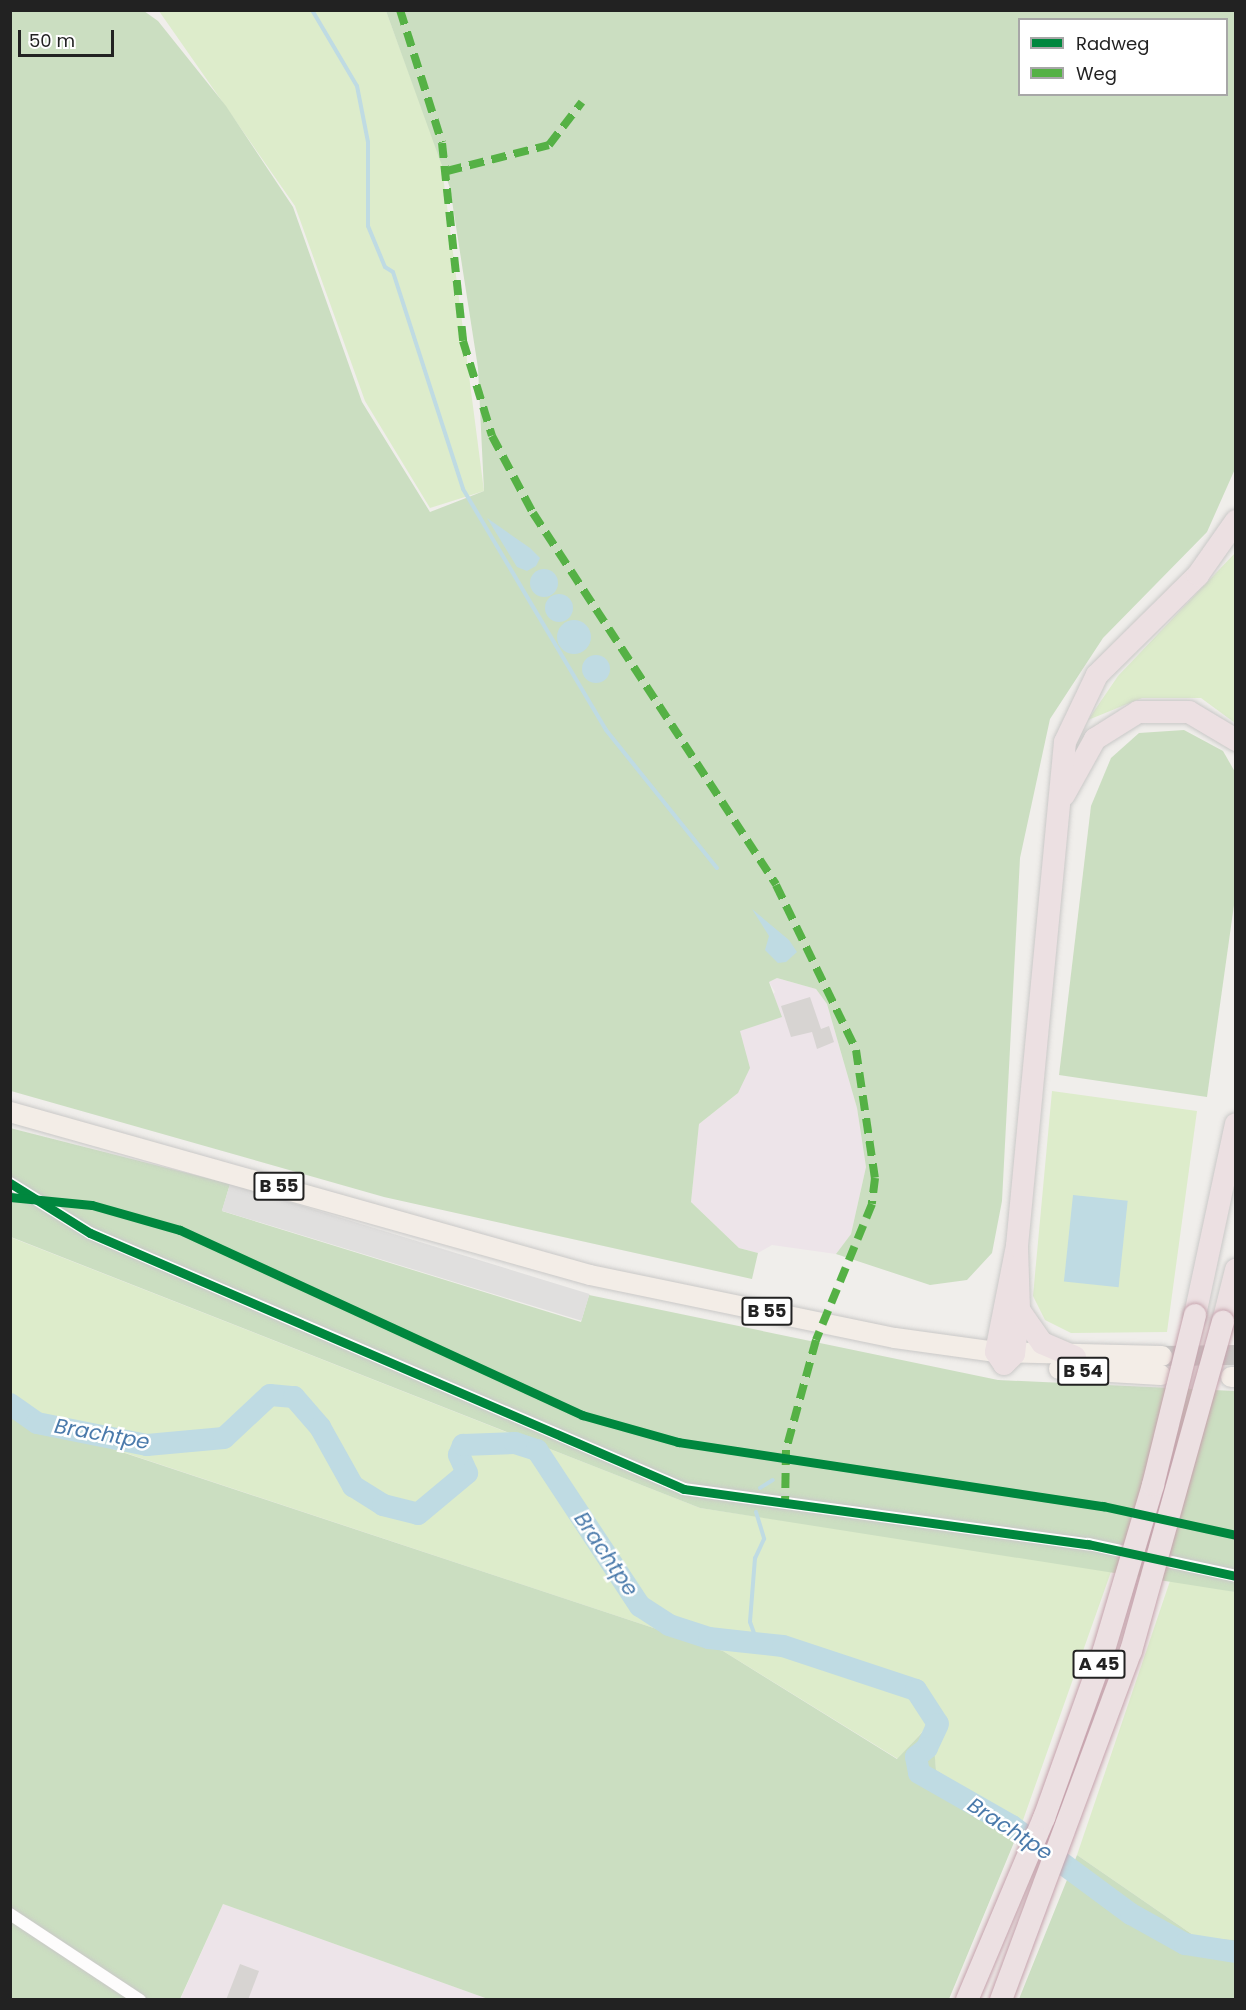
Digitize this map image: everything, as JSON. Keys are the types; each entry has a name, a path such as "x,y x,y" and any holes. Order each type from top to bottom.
{"highway":[{"path":"1005,1357 1063,750 1087,691 1122,647 1198,575 1236,521"},
{"path":"1058,813 1087,748 1126,717 1164,708 1189,711 1236,740"},
{"name":"A 45","path":"968,2000 1044,1818 1103,1653 1153,1485 1195,1316 1236,1124"},
{"path":"1005,1357 1019,1310 1017,1246"},
{"name":"A 45","path":"1001,2000 1131,1651 1236,1269"},
{"path":"1019,1310 1042,1343 1075,1357"}],"main road":[{"name":"B 55","path":"10,1112 639,1288 894,1343 1005,1357 1075,1357"},
{"name":"B 54","path":"1005,1357 1162,1366 1075,1357"}],"street":[{"path":"10,1183 90,1233 684,1488 1088,1545 1236,1576"},
{"path":"10,1914 140,2000"}],"shaded area":[{"path":"777,978 816,989 827,1004 857,1108 866,1167 851,1234 836,1254 772,1245 758,1253 739,1248 691,1202 699,1124 738,1093 740,1031 775,992 769,982"},
{"path":"230,1184 590,1294 581,1321 222,1211"},
{"path":"223,1904 488,1999 180,2000"}],"green space":[{"path":"10,11 144,11 158,21 226,106 293,207 362,402 430,512 484,491 478,368 450,188 386,11 1235,11 1235,469 1207,532 1103,638 1050,719 1020,858 1002,1201 992,1253 967,1280 930,1285 836,1254 851,1234 866,1167 857,1108 827,1004 816,989 777,978 769,982 782,1017 740,1031 750,1068 738,1093 699,1124 691,1202 739,1248 758,1253 752,1279 384,1197 11,1091"},
{"path":"159,11 386,11 441,160 484,491 430,508 365,401 295,206"},
{"path":"1235,553 1235,723 1201,698 1142,698 1088,720 1118,676"},
{"path":"1184,730 1223,751 1235,772 1235,898 1207,1097 1059,1075 1091,806 1111,758 1139,733"},
{"path":"1052,1091 1197,1111 1167,1332 1071,1333 1045,1320 1033,1296"},
{"path":"10,1128 230,1184 222,1211 581,1322 589,1295 998,1380 1235,1391 1235,1592 700,1508 11,1237"},
{"path":"10,1237 700,1508 1112,1569 1022,1823 936,1770 931,1722 898,1759 723,1651 11,1415"},
{"path":"10,1415 723,1651 897,1759 932,1722 936,1770 1022,1823 949,1999 488,1999 223,1904 180,1999 11,1999"},
{"path":"1171,1578 1235,1592 1235,1940 1196,1937 1077,1855"},
{"path":"1077,1855 1196,1937 1235,1940 1235,1999 1019,1999"}],"water":[{"path":"487,518 530,548 540,558 536,566 527,571 517,567"},
{"path":"544,569 554,573 558,583 554,593 544,597 534,593 530,583 534,573"},
{"path":"559,594 569,598 573,608 569,618 559,622 549,618 545,608 549,598"},
{"path":"574,620 586,625 591,637 586,649 574,654 562,649 557,637 562,625"},
{"path":"596,655 606,659 610,669 606,679 596,683 586,679 582,669 586,659"},
{"path":"752,909 789,940 797,952 786,962 778,963 765,950 769,936"},
{"path":"1073,1195 1128,1201 1119,1287 1064,1282"}],"building":[{"path":"810,997 821,1029 829,1026 834,1042 817,1049 812,1032 791,1037 781,1006"},
{"path":"240,1964 259,1971 248,2000 226,2000"}],"waterway":[{"path":"312,10 357,86 368,142 368,226 385,267 393,272 463,489 606,730 717,868"},
{"name":"Brachtpe","path":"10,1404 37,1423 147,1445 224,1438 270,1395 294,1397 320,1427 353,1486 383,1505 418,1514 467,1473 459,1455 463,1445 515,1443 537,1450 640,1606 669,1625 709,1638 783,1646 916,1690 938,1724 927,1748 916,1757 919,1773 1012,1826 1131,1914 1185,1944 1236,1952"},
{"path":"760,1488 773,1480"},
{"path":"756,1512 764,1539 755,1558 750,1622 758,1644"}],"tunnel":[{"path":"1162,1356 1236,1355"}],"marked path":[{"path":"400,10 442,143 463,341 492,436 533,513 776,885 856,1050 875,1178 872,1204 816,1340 786,1450 785,1505"},
{"path":"447,171 549,145 582,102"}],"cycle path":[{"path":"10,1183 90,1233 684,1489 1088,1544 1236,1576"},
{"path":"10,1197 92,1205 180,1230 582,1415 678,1442 1103,1506 1236,1535"}]}
